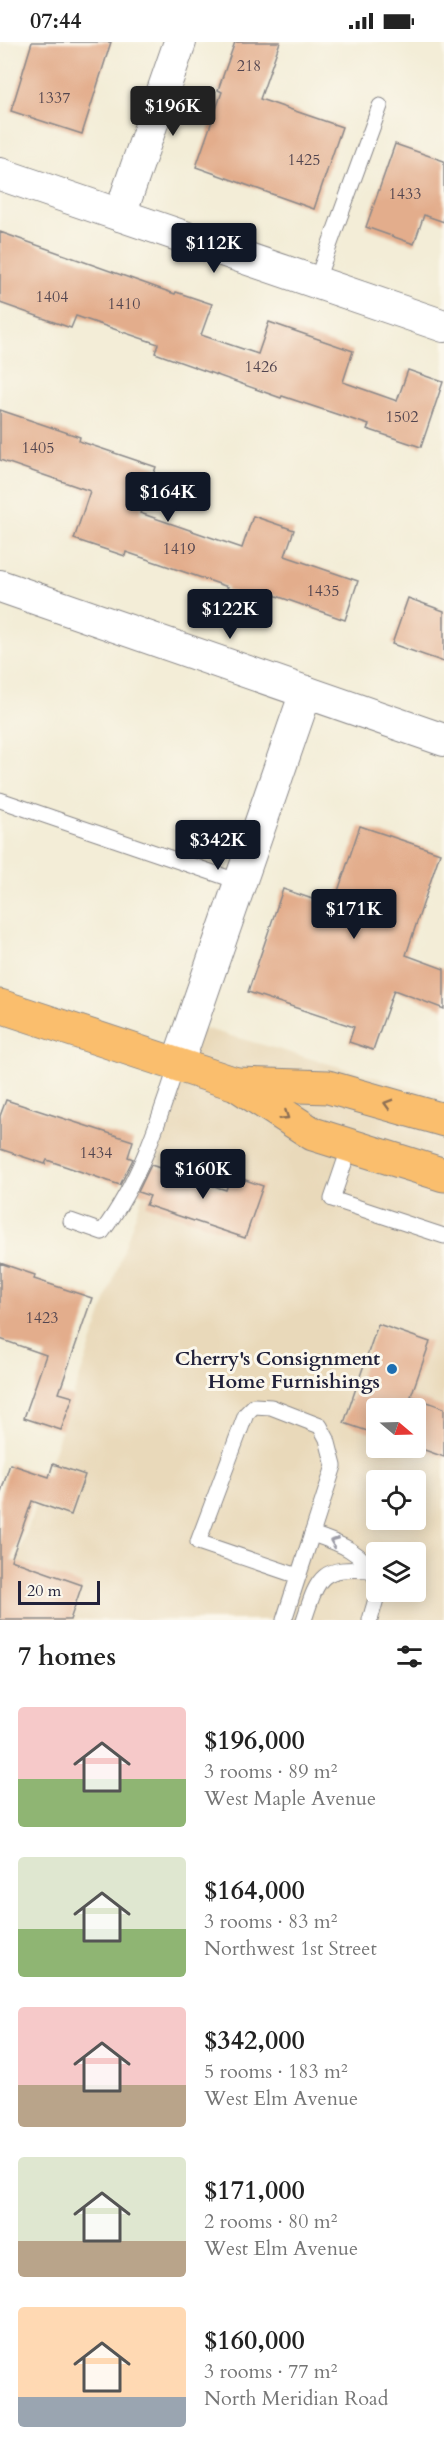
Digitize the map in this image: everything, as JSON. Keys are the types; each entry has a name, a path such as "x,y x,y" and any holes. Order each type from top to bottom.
{"main road":[{"path":"0,1006 236,1084 314,1134 444,1176"},
{"path":"236,1084 328,1088 444,1120"}],"street":[{"path":"120,215 180,42"},
{"path":"0,174 444,326"},
{"path":"0,586 444,740"},
{"path":"177,1065 306,692"}],"lane":[{"path":"316,282 380,106"},
{"path":"0,800 240,882"},
{"path":"71,1221 102,1232 121,1207 154,1133 177,1065"},
{"path":"350,1146 332,1200 444,1236"},
{"path":"284,1620 334,1466 327,1439 320,1425 271,1407 254,1406 246,1414 198,1542 298,1576"},
{"path":"312,1534 353,1551 366,1565"},
{"path":"304,1620 319,1580 333,1571 366,1573"},
{"path":"370,1620 375,1602"}],"shaded area":[{"path":"193,1025 444,1097 444,1620 0,1620 0,1608 171,1113"}],"building":[{"path":"32,42 111,42 82,134 11,111"},
{"path":"235,42 280,42 260,99 342,127 314,209 196,167 222,92 218,90"},
{"path":"395,144 444,161 444,222 424,215 414,244 366,227"},
{"path":"0,232 175,294 176,292 212,304 201,335 258,354 269,322 353,351 343,382 397,401 408,370 443,382 421,447 367,429 369,425 282,396 281,398 155,353 158,344 76,316 71,328 0,303"},
{"path":"0,410 80,437 79,441 156,467 140,513 242,548 253,516 294,530 285,556 358,581 345,620 271,594 267,605 226,590 228,587 126,552 125,556 74,539 90,491 0,460"},
{"path":"408,598 444,611 444,662 392,644"},
{"path":"360,826 440,853 406,955 444,969 444,1009 394,990 373,1050 349,1042 354,1027 248,992 283,889 333,906"},
{"path":"6,1100 133,1141 128,1157 133,1159 120,1185 47,1160 45,1164 0,1149 0,1116"},
{"path":"151,1165 226,1190 231,1175 263,1186 245,1238 146,1205 150,1196 138,1192"},
{"path":"0,1263 35,1275 34,1279 92,1298 59,1393 73,1397 61,1430 24,1418 46,1355 0,1339"},
{"name":"Cherry's Consignment Home Furnishings","path":"378,1324 430,1342 411,1396 416,1398 366,1398 366,1431 344,1423"},
{"name":"Cherry's Consignment Home Furnishings","path":"426,1401 444,1408 444,1457 426,1451"},
{"path":"10,1464 49,1477 53,1464 85,1475 71,1515 32,1501 11,1560 82,1585 70,1620 0,1620 0,1495"}],"place":[{"name":"Cherry's Consignment Home Furnishings","path":"392,1369"}]}
